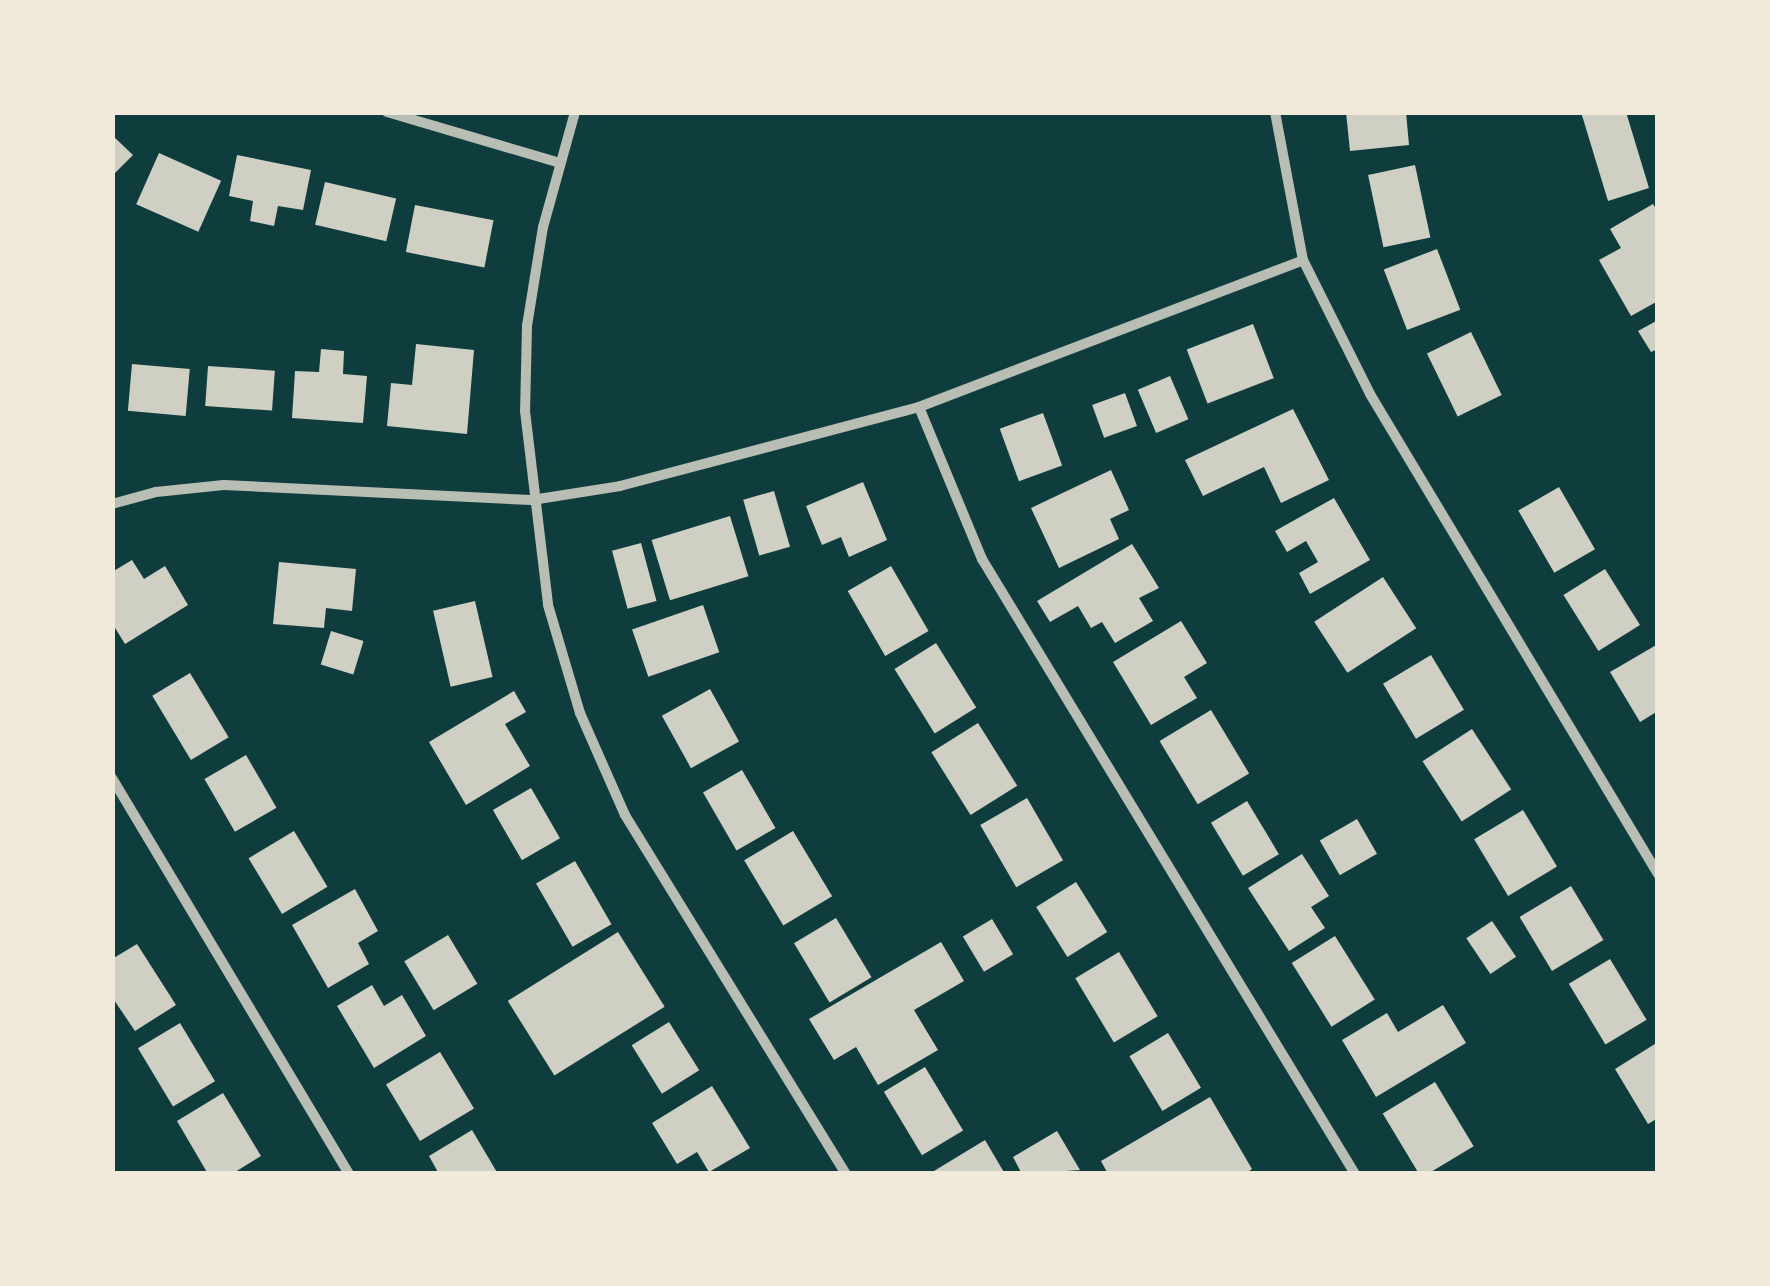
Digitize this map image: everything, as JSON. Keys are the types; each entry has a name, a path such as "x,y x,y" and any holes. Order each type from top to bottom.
{"street":[{"path":"387,112 558,162"},
{"path":"575,112 558,162 527,326 525,411 532,500 548,605 580,713 625,815 846,1174"},
{"path":"1275,112 1303,260 1370,394 1658,874"},
{"path":"112,504 156,492 224,485 532,500 620,486 919,407 1303,260"},
{"path":"919,407 982,559 1355,1174"},
{"path":"112,778 349,1174"}],"building":[{"path":"1346,112 1406,112 1409,145 1350,151"},
{"path":"1581,112 1626,112 1649,188 1608,201"},
{"path":"112,135 133,155 112,176"},
{"path":"159,153 221,181 198,232 136,204"},
{"path":"237,155 311,170 303,210 278,206 274,226 250,221 253,201 229,196"},
{"path":"1415,165 1430,237 1383,247 1368,175"},
{"path":"325,182 396,198 386,241 315,225"},
{"path":"1653,204 1658,212 1658,301 1631,316 1599,260 1621,248 1610,229"},
{"path":"415,205 494,220 484,267 406,252"},
{"path":"1437,249 1460,310 1407,330 1384,269"},
{"path":"1658,320 1658,349 1651,352 1638,331"},
{"path":"1253,324 1274,378 1208,404 1187,349"},
{"path":"1471,332 1502,395 1458,416 1427,353"},
{"path":"416,344 474,350 467,434 387,426 391,383 412,385"},
{"path":"321,349 344,351 343,374 367,376 363,423 292,418 295,371 319,372"},
{"path":"132,364 190,369 186,416 128,411"},
{"path":"208,366 275,371 272,411 205,406"},
{"path":"1170,376 1188,419 1156,433 1138,390"},
{"path":"1125,393 1137,426 1104,438 1092,405"},
{"path":"1293,409 1329,480 1281,503 1264,467 1203,496 1185,460"},
{"path":"1043,413 1062,466 1019,481 1000,429"},
{"path":"1111,470 1129,510 1110,519 1119,539 1059,568 1031,508"},
{"path":"863,482 887,540 849,557 841,537 822,545 806,506"},
{"path":"1559,487 1595,549 1554,573 1518,510"},
{"path":"774,491 790,547 759,556 743,500"},
{"path":"1334,498 1370,560 1310,594 1299,573 1318,562 1306,541 1287,552 1275,531"},
{"path":"730,516 748,576 670,600 652,540"},
{"path":"641,543 657,601 628,609 612,551"},
{"path":"1132,544 1159,588 1139,598 1153,621 1115,643 1102,622 1091,628 1078,606 1050,622 1037,601"},
{"path":"132,560 144,579 165,566 188,605 125,644 112,623 112,572"},
{"path":"279,562 356,569 352,611 326,608 324,628 273,624"},
{"path":"891,566 928,631 885,656 848,591"},
{"path":"1605,569 1640,625 1598,651 1563,595"},
{"path":"1383,577 1416,628 1347,673 1314,622"},
{"path":"475,601 493,677 451,687 433,611"},
{"path":"703,605 719,652 648,677 632,629"},
{"path":"1181,621 1207,663 1184,677 1197,698 1151,725 1113,662"},
{"path":"331,631 364,641 353,674 321,664"},
{"path":"936,643 976,707 935,733 894,669"},
{"path":"1658,644 1658,711 1640,722 1610,672"},
{"path":"1431,655 1464,710 1416,739 1383,684"},
{"path":"190,673 229,737 191,760 152,696"},
{"path":"710,689 739,741 691,768 662,716"},
{"path":"514,691 526,712 505,724 530,766 466,805 429,742"},
{"path":"1211,710 1249,773 1198,804 1160,741"},
{"path":"978,723 1017,786 971,815 931,752"},
{"path":"1472,729 1511,789 1462,822 1423,761"},
{"path":"246,755 276,808 235,832 204,779"},
{"path":"742,770 776,828 737,851 703,792"},
{"path":"531,788 560,838 522,860 493,810"},
{"path":"1027,798 1063,860 1016,887 980,825"},
{"path":"1247,801 1279,854 1243,876 1211,823"},
{"path":"1523,810 1557,867 1508,896 1474,839"},
{"path":"1357,819 1377,854 1340,875 1320,840"},
{"path":"294,831 327,887 282,914 249,858"},
{"path":"793,831 832,896 783,926 744,860"},
{"path":"1302,854 1329,896 1311,907 1325,928 1289,951 1248,888"},
{"path":"575,861 612,924 573,947 536,884"},
{"path":"1076,882 1107,932 1067,957 1036,907"},
{"path":"1571,886 1603,940 1552,971 1520,917"},
{"path":"355,889 378,931 358,943 369,964 328,988 292,925"},
{"path":"836,918 872,977 830,1002 794,943"},
{"path":"992,919 1013,954 984,972 963,937"},
{"path":"1492,921 1516,957 1490,974 1466,938"},
{"path":"618,932 665,1007 554,1076 508,1001"},
{"path":"448,935 477,984 434,1010 404,961"},
{"path":"1335,936 1375,1000 1331,1027 1292,963"},
{"path":"941,942 964,981 914,1010 938,1050 878,1085 856,1047 834,1060 809,1019"},
{"path":"137,944 176,1005 135,1031 112,997 112,959"},
{"path":"1119,952 1158,1016 1114,1043 1075,978"},
{"path":"1610,959 1647,1020 1605,1045 1569,984"},
{"path":"372,985 384,1006 402,995 426,1036 374,1068 337,1006"},
{"path":"1443,1005 1466,1043 1376,1097 1342,1040 1387,1013 1398,1032"},
{"path":"669,1022 699,1070 662,1094 632,1045"},
{"path":"180,1023 215,1081 173,1107 138,1048"},
{"path":"1168,1033 1201,1088 1162,1111 1129,1056"},
{"path":"1658,1042 1658,1118 1648,1124 1615,1069"},
{"path":"440,1052 474,1109 420,1141 386,1084"},
{"path":"925,1067 963,1130 922,1155 884,1092"},
{"path":"1435,1082 1474,1146 1428,1174 1419,1174 1383,1113"},
{"path":"712,1086 750,1148 709,1172 697,1152 677,1164 652,1123"},
{"path":"223,1093 261,1156 232,1174 208,1174 177,1121"},
{"path":"1210,1097 1252,1169 1245,1174 1108,1174 1101,1161"},
{"path":"472,1130 498,1174 439,1174 429,1156"},
{"path":"1057,1131 1080,1170 1022,1174 1013,1157"},
{"path":"985,1140 1005,1174 929,1174"}]}
